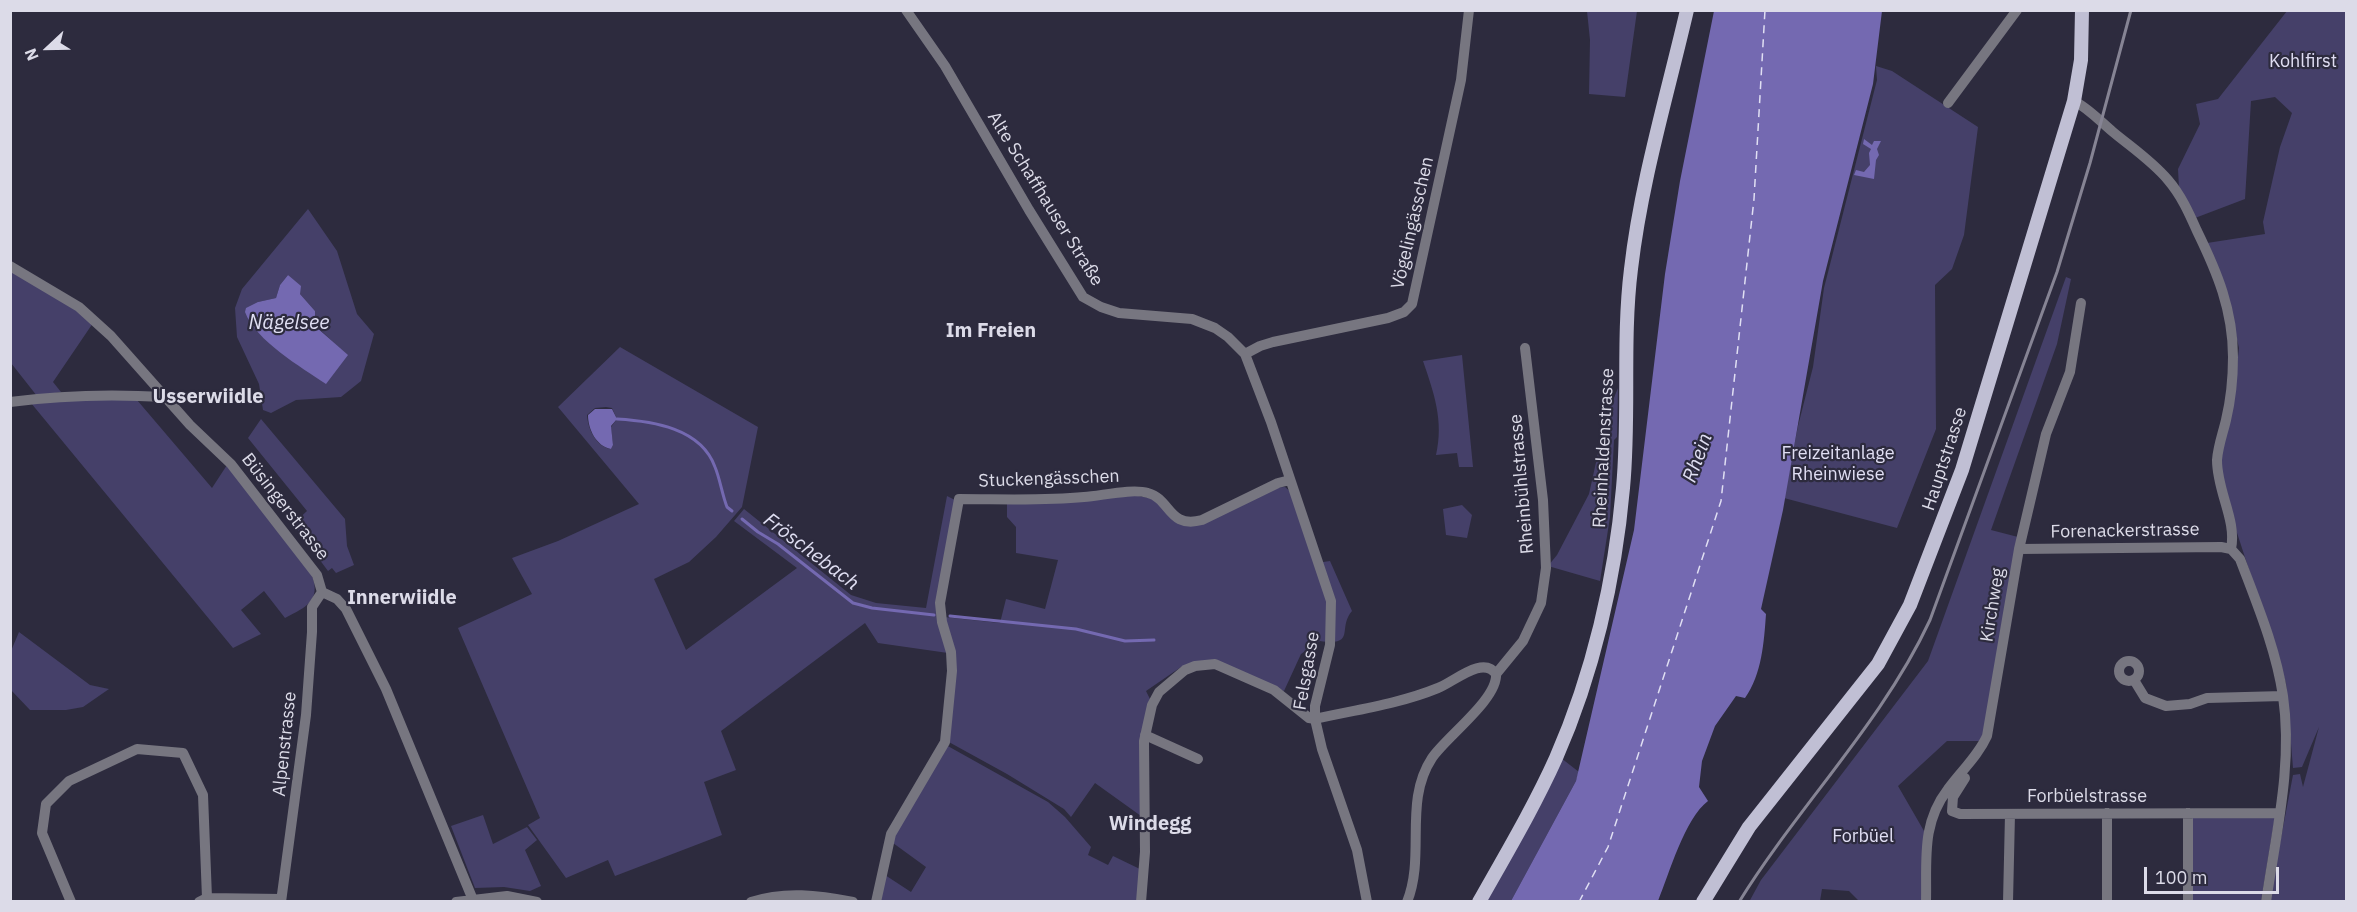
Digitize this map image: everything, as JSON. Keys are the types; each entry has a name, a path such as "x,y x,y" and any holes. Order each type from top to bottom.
{"main road":[{"name":"Rheinhaldenstrasse","path":"1479,902 1557,756 1578,700 1607,591 1623,488 1631,270 1642,197 1687,10"},
{"name":"Hauptstrasse","path":"1703,902 1749,827 1878,664 1910,605 1962,470 2074,101 2081,60 2082,10"}],"street":[{"name":"Alte Schaffhauser Straße","path":"906,10 945,66 1083,297 1101,307 1119,313 1192,320 1215,328 1245,354 1290,480"},
{"name":"Vögelingässchen","path":"1245,354 1273,342 1388,318 1404,312 1412,304 1461,80 1469,10"},
{"path":"1948,103 2017,10"},
{"path":"2074,101 2144,157 2169,182 2189,214 2223,287 2232,333 2233,372 2230,398 2217,456 2217,468 2222,497 2233,530 2231,549 2240,559 2275,658 2283,696 2287,733 2286,772 2266,902"},
{"name":"Büsingerstrasse","path":"10,266 79,307 111,336 165,397 239,473 317,575 322,592 337,599 346,609 387,689 478,900"},
{"name":"Kirchweg","path":"1926,902 1927,843 1931,817 1948,789 1984,744 1990,723 2019,549 2046,434 2070,372 2081,303"},
{"name":"Rheinbühlstrasse","path":"1407,902 1414,886 1416,868 1418,787 1432,758 1482,703 1495,684 1496,674 1523,641 1541,603 1546,568 1543,500 1525,348"},
{"path":"10,402 43,397 114,394 165,397"},
{"name":"Felsgasse","path":"1290,480 1331,601 1330,645 1317,698 1315,719 1322,749 1357,850 1367,902"},
{"name":"Stuckengässchen","path":"876,902 891,834 945,742 952,671 951,652 942,622 940,603 959,499 1082,498 1138,492 1149,493 1178,518 1190,523 1202,520 1278,483 1290,480"},
{"name":"Forenackerstrasse","path":"2019,549 2221,547 2231,549"},
{"name":"Alpenstrasse","path":"281,900 306,715 312,607 322,592"},
{"path":"1141,902 1145,852 1143,810 1145,735 1152,705 1159,692 1185,670 1215,664 1274,690 1310,718 1315,719 1421,694 1441,687 1479,667 1488,668 1496,674"},
{"path":"2134,680 2145,698 2166,706 2190,704 2207,698 2283,696"},
{"path":"1145,735 1198,759"},
{"path":"71,902 42,833 46,804 69,781 137,749 183,753 198,782 205,812 203,900 281,900"},
{"name":"Forbüelstrasse","path":"1971,761 1971,769 1953,796 1952,811 1960,814 2280,813"},
{"path":"2107,813 2107,902"},
{"path":"2188,813 2188,902"},
{"path":"2008,902 2010,814"},
{"path":"751,902 783,894 823,896 853,902"},
{"path":"456,902 507,896 537,902"}],"green space":[{"path":"1587,11 1637,11 1625,97 1589,94 1590,40"},
{"name":"Kohlfirst","path":"2287,11 2346,11 2346,901 2269,901 2293,775 2300,774 2303,787 2319,727 2302,767 2293,768 2286,683 2224,493 2220,459 2232,409 2239,348 2225,286 2207,243 2265,234 2263,222 2280,147 2292,113 2275,97 2251,101 2245,199 2195,218 2179,188 2178,169 2200,124 2196,104 2218,99"},
{"name":"Freizeitanlage Rheinwiese","path":"1876,66 1892,71 1978,127 1964,235 1952,269 1935,285 1936,429 1897,528 1784,498 1798,426 1813,367 1824,288 1877,80"},
{"path":"308,209 337,251 357,314 374,334 361,381 341,397 296,400 271,413 263,410 259,384 237,337 235,308 242,289","holes":["288,275 300,294 315,311 315,325 347,355 258,302 276,298 280,285"]},
{"path":"10,270 77,309 93,323 53,382 61,392 37,396 11,363"},
{"name":"Forbüel","path":"2066,277 2071,279 2057,344 1991,530 2018,537 1983,741 1947,741 1898,786 1924,831 1923,901 1859,901 1849,891 1822,889 1820,901 1749,902 1761,880 1928,661"},
{"path":"620,347 758,427 742,507 716,537 689,562 654,579 686,650 797,568 734,521 744,509 851,595 876,603 926,608 947,496 955,500 936,610 948,653 878,643 865,623 721,731 736,770 704,782 722,835 615,876 608,860 566,878 528,825 540,818 458,628 532,594 512,558 558,541 639,504 558,407","holes":["595,408 612,408 617,419 611,427 613,445 611,449 597,441 589,426 587,415"]},
{"path":"1462,355 1473,467 1459,467 1457,453 1436,455 1438,419 1434,396 1423,361"},
{"path":"1618,388 1617,437 1614,440 1610,517 1600,581 1548,566 1557,555 1589,494 1606,417"},
{"path":"69,399 137,400 212,488 227,465 312,575 315,591 310,602 285,618 264,591 241,610 261,634 233,648 31,403"},
{"path":"261,419 345,519 347,546 354,565 336,573 332,568 328,571 293,524 307,511 248,438"},
{"path":"1285,487 1292,493 1316,563 1330,561 1352,611 1348,617 1344,634 1338,641 1320,641 1301,654 1284,691 1210,661 1181,667 1146,691 1152,703 1141,816 1095,783 1071,817 1064,809 1007,774 947,741 955,676 944,617 1000,623 1006,599 1045,609 1058,560 1016,553 1016,527 1007,517 1007,502 1133,495 1154,499 1189,526 1273,488"},
{"path":"1462,505 1472,515 1467,538 1446,535 1443,509"},
{"path":"19,632 90,685 109,689 83,707 66,710 30,710 11,690 11,651"},
{"path":"946,745 1048,802 1065,817 1091,847 1088,855 1108,865 1113,856 1142,870 1139,901 879,902 885,875 911,892 926,867 893,843 895,834"},
{"path":"1561,758 1579,772 1576,781 1511,901 1484,902"},
{"path":"483,815 493,844 527,827 537,840 525,850 541,886 530,891 504,887 475,888 451,826"},
{"path":"2275,816 2261,901 2193,901 2192,817"}],"water":[{"name":"Rhein","path":"1714,11 1882,11 1873,84 1823,281 1783,510 1761,609 1766,614 1759,668 1745,698 1736,696 1715,726 1702,761 1699,787 1708,801 1692,820 1685,833 1658,901 1511,901 1576,781 1634,530 1665,274 1680,181"},
{"path":"1864,139 1872,145 1874,141 1881,141 1877,149 1879,155 1876,160 1874,179 1854,175 1856,170 1864,172 1870,165 1871,149 1863,144"},
{"name":"Nägelsee","path":"288,275 301,286 300,294 315,311 315,326 348,355 326,384 269,343 251,323 245,312 246,308 258,302 276,298 280,285"},
{"path":"595,409 612,409 617,419 611,426 613,445 611,449 597,441 589,426 588,415"}],"waterway":[{"name":"Fröschebach","path":"617,419 645,422 674,429 699,443 715,467 727,507 732,511"},
{"name":"Fröschebach","path":"742,519 853,603 872,608 934,615"},
{"name":"Fröschebach","path":"950,616 1076,629 1125,641 1154,640"}],"ferry route":[{"path":"1579,902 1608,847 1721,501 1754,199 1765,10"}],"railway":[{"path":"1739,902 1762,866 1888,694 1930,620 2057,272 2090,163 2131,10"}],"district":[{"name":"Im Freien","path":"991,331"},
{"name":"Usserwiidle","path":"208,397"},
{"name":"Innerwiidle","path":"402,598"},
{"name":"Windegg","path":"1150,824"}]}
